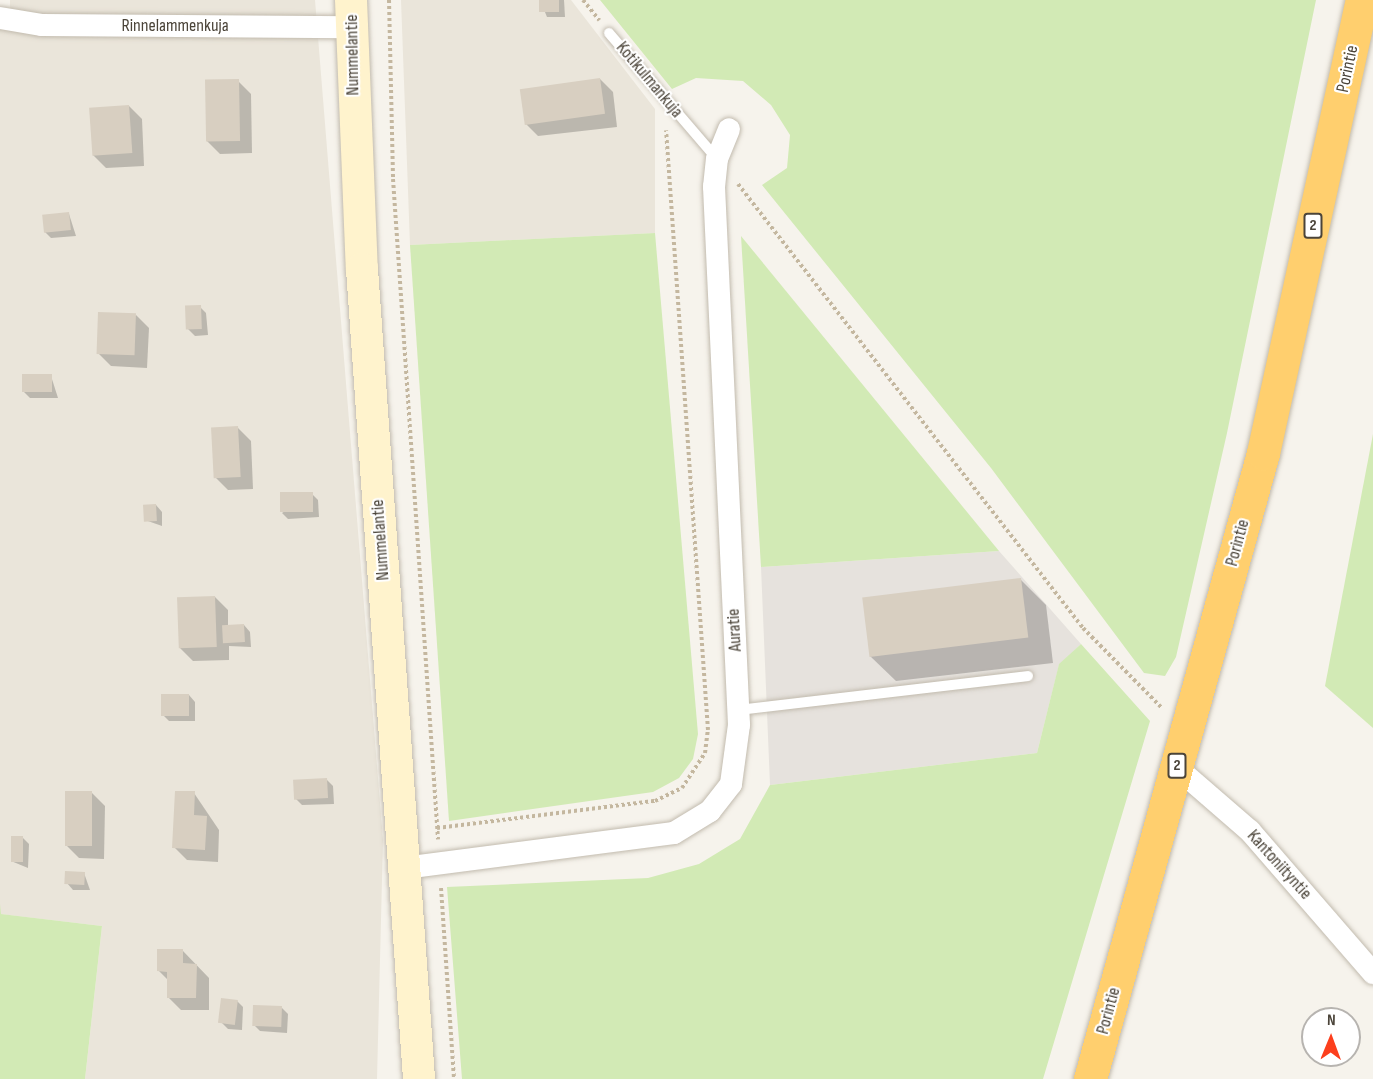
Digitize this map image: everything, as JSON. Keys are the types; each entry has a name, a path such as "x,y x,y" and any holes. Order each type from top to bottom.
{"highway":[{"name":"Porintie","path":"1090,1079 1263,453 1362,0"}],"street":[{"name":"Rinnelammenkuja","path":"0,18 42,25 351,13"},
{"name":"Nummelantie","path":"351,13 362,269 419,1079"},
{"name":"Auratie","path":"404,868 674,833 710,811 730,784 738,762 739,710 717,159 729,129"},
{"name":"Kantoniityntie","path":"1176,767 1250,831 1373,973"}],"lane":[{"name":"Kotikulmankuja","path":"609,33 664,100 717,159"},
{"path":"739,710 1028,676"}],"path":[{"path":"389,0 393,178 454,1079"},
{"name":"Kotikulmankuja","path":"583,0 609,33"},
{"path":"437,828 655,801 682,788 705,753 708,730 664,100"},
{"path":"717,159 1083,628 1144,694 1188,728"}],"shaded area":[{"path":"10,0 315,0 383,840 377,1079 85,1079 102,926 0,914 0,11 10,11"},
{"path":"401,0 571,0 655,109 655,233 410,245"},
{"path":"999,551 1081,644 1059,665 1037,753 770,785 761,567"}],"green space":[{"path":"600,0 1316,0 1227,433 1176,657 1165,676 1144,673 991,468 762,185 787,168 790,135 771,105 743,81 696,78 672,89"},
{"path":"655,233 698,734 693,759 679,778 653,792 449,821 410,245"},
{"path":"741,236 999,551 761,567"},
{"path":"1373,434 1373,728 1325,686"},
{"path":"1081,644 1150,721 1043,1079 462,1079 447,887 648,878 699,864 740,839 770,785 1037,753 1059,664"},
{"path":"0,904 1,914 102,926 85,1079 0,1079"}],"building":[{"path":"539,0 559,0 559,12 539,12"},
{"path":"600,78 605,114 525,125 520,89"},
{"path":"239,79 240,141 206,142 205,80"},
{"path":"129,105 132,153 92,156 89,108"},
{"path":"69,212 71,230 44,233 42,215"},
{"path":"201,305 202,329 186,330 185,306"},
{"path":"98,312 136,313 135,355 97,354"},
{"path":"22,374 52,374 52,392 22,392"},
{"path":"238,426 241,477 214,478 211,427"},
{"path":"280,492 313,492 313,512 280,512"},
{"path":"156,504 157,521 144,522 143,505"},
{"path":"1021,578 1028,638 870,657 862,597"},
{"path":"215,596 217,647 179,648 177,597"},
{"path":"244,624 245,642 223,643 222,625"},
{"path":"161,694 189,694 189,716 161,716"},
{"path":"327,778 328,798 294,800 293,780"},
{"path":"65,791 92,791 92,846 65,846"},
{"path":"175,791 195,791 194,815 207,816 205,850 172,848"},
{"path":"11,836 23,836 23,862 11,862"},
{"path":"65,871 85,872 84,885 64,884"},
{"path":"157,949 183,949 183,963 197,964 196,998 167,998 167,972 157,971"},
{"path":"221,998 238,1000 235,1025 218,1023"},
{"path":"253,1005 282,1006 281,1027 252,1026"}]}
